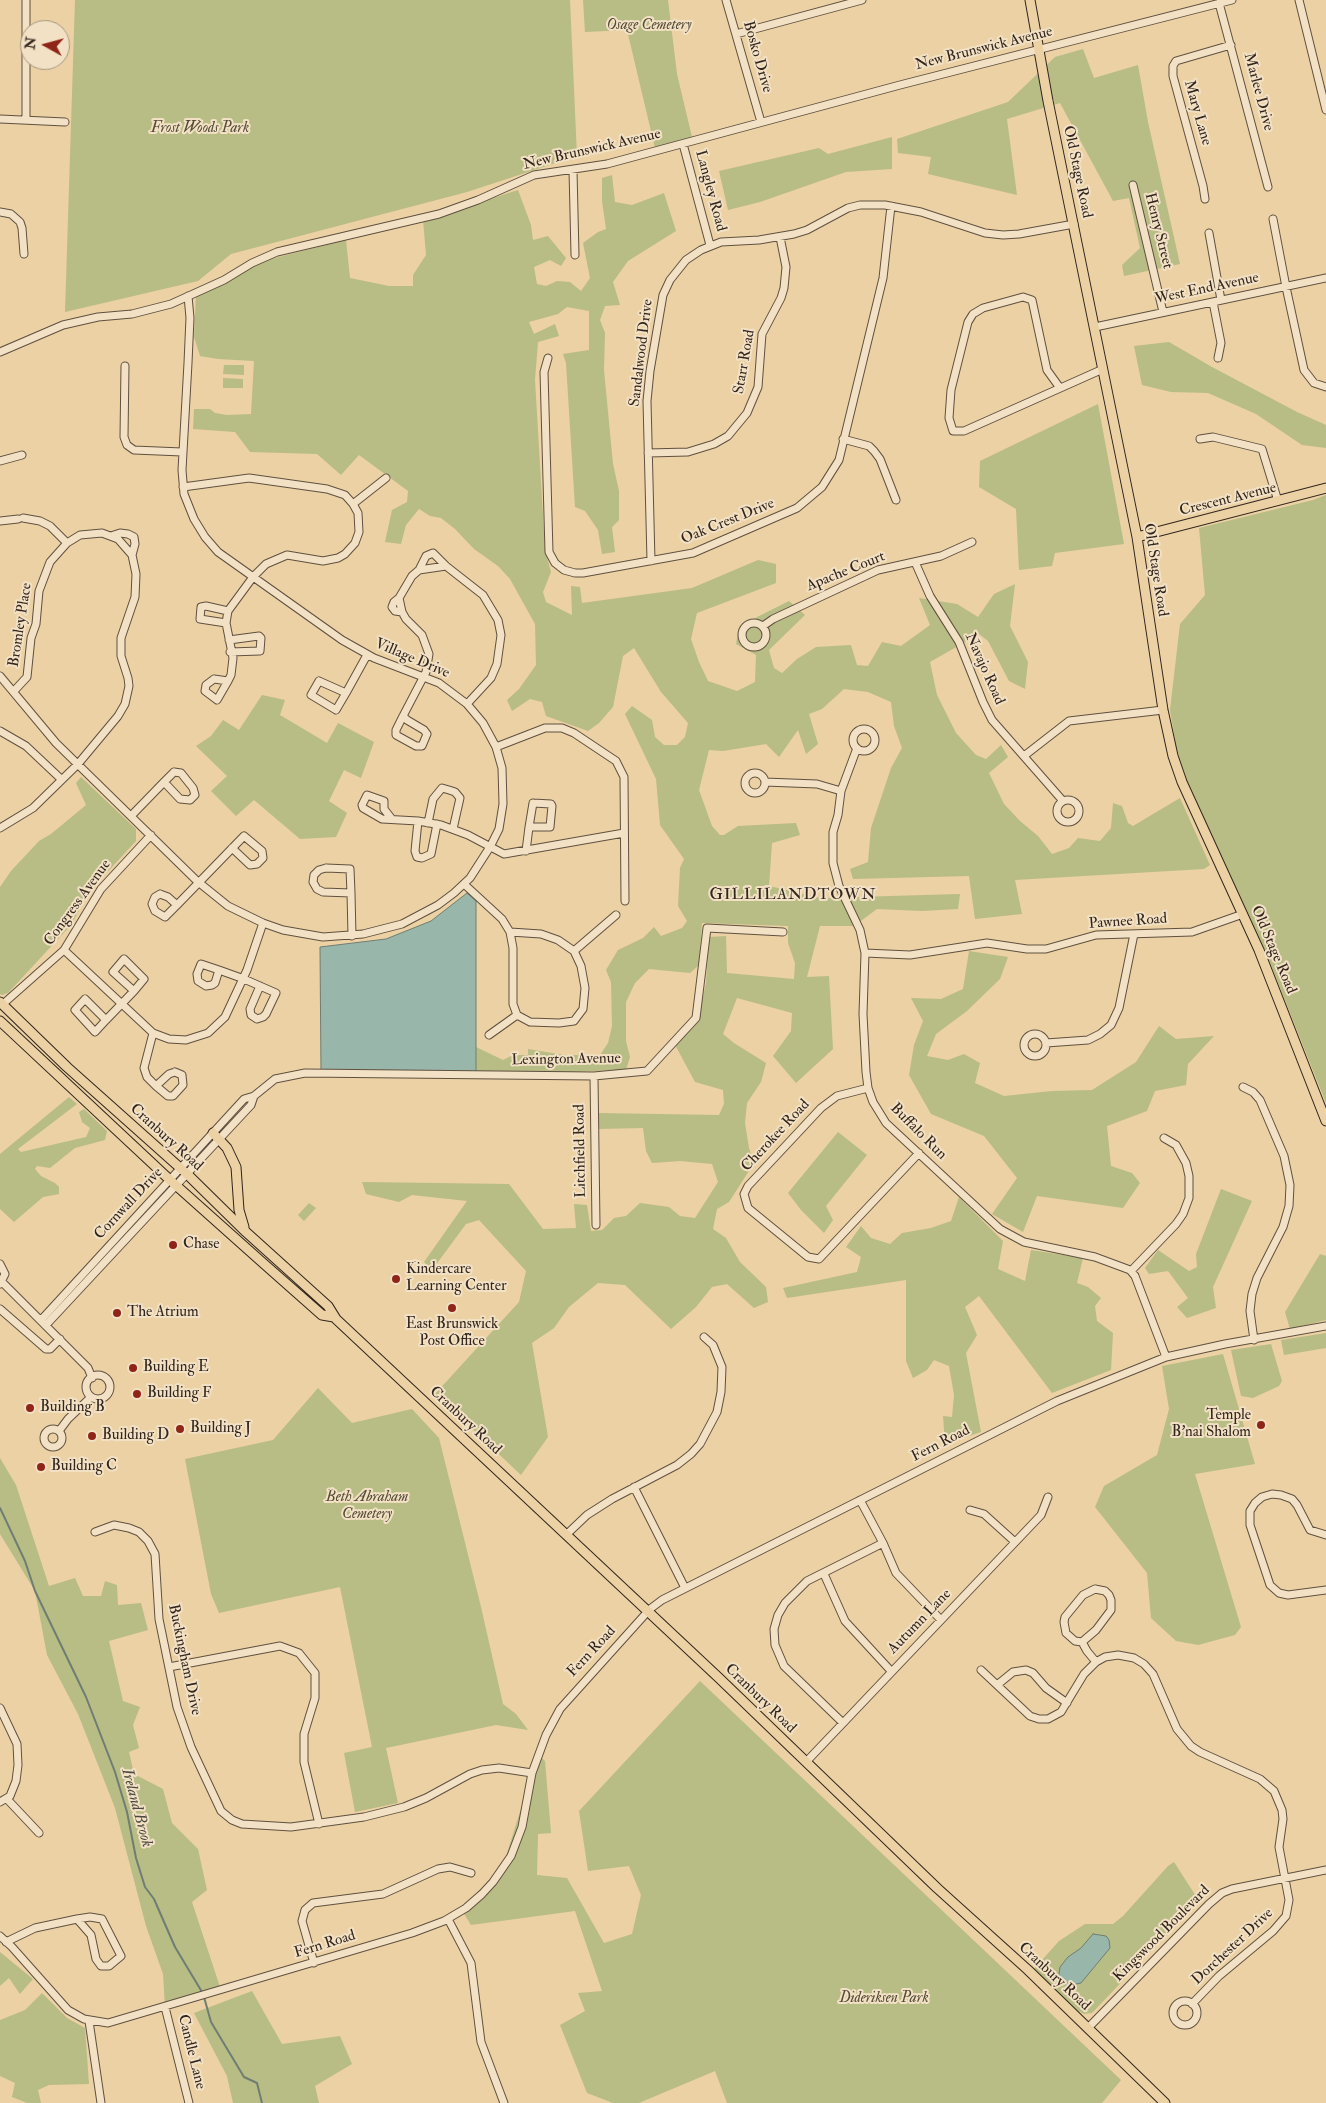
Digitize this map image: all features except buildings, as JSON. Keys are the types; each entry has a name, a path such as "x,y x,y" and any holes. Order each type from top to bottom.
{"main road":[{"name":"Old Stage Road","path":"1030,0 1038,50 1137,538 1163,710 1173,756 1182,782 1259,950 1326,1121"},
{"name":"Crescent Avenue","path":"1137,538 1326,488"},
{"name":"Cranbury Road","path":"1,1003 67,1067 184,1171 246,1232 328,1306 334,1317 648,1611 952,1902 1028,1970 1165,2103"},
{"name":"Cranbury Road","path":"0,1021 173,1183 322,1315 334,1317"},
{"path":"216,1136 232,1156 236,1167 239,1210 246,1232"}],"street":[{"path":"26,0 26,120"},
{"name":"Bosko Drive","path":"726,0 761,122"},
{"path":"736,34 862,0"},
{"name":"New Brunswick Avenue","path":"0,352 62,325 98,317 152,310 224,280 266,256 277,252 439,214 534,176 607,164 761,122 1232,0"},
{"path":"1299,0 1326,110"},
{"name":"Marlee Drive","path":"1219,4 1268,187"},
{"name":"Mary Lane","path":"1205,199 1173,76 1173,66 1176,61 1231,45"},
{"path":"0,119 65,122"},
{"name":"Langley Road","path":"683,144 710,245"},
{"path":"573,170 575,255"},
{"name":"Henry Street","path":"1133,185 1164,312"},
{"name":"Sandalwood Drive","path":"651,561 647,401 650,371 663,295 670,280 680,266 693,254 710,245 721,242 780,237 807,230 848,208 860,205 891,206 921,212 985,233 1002,235 1019,234 1074,224"},
{"name":"Oak Crest Drive","path":"548,358 544,372 549,552 551,558 559,567 575,573 693,553 797,508 815,494 829,478 838,460 882,278 891,206"},
{"path":"0,212 11,214 20,222 24,254"},
{"path":"1274,220 1304,370 1314,383 1326,386"},
{"path":"1209,234 1221,300"},
{"name":"Starr Road","path":"648,453 688,452 714,444 728,436 747,413 758,386 762,334 781,298 784,288 786,267 780,237"},
{"name":"West End Avenue","path":"1095,327 1326,278"},
{"name":"Village Drive","path":"0,676 56,743 199,882 228,906 263,924 303,934 323,936 352,936 383,930 421,916 449,898 464,884 490,848 498,829 503,804 502,768 496,746 483,723 467,704 448,688 367,655 342,640 218,552 205,537 189,510 183,488 182,452 190,318 188,296"},
{"path":"1060,388 1047,370 1032,300 1023,297 983,308 973,314 968,322 951,390 949,418 953,431 964,431 1103,369"},
{"path":"1213,302 1221,343 1218,358"},
{"path":"125,366 124,437 127,445 134,450 182,452"},
{"path":"1200,439 1213,437 1262,449 1278,501"},
{"path":"843,439 869,446 874,451 880,459 896,500"},
{"path":"0,461 22,455"},
{"path":"183,488 249,478 334,490 345,495 353,504 360,521 355,543 345,554 323,561 287,555 266,564 253,577 228,611 226,623 230,652 233,658 232,670 228,681"},
{"path":"353,504 386,478"},
{"path":"0,521 20,519 40,521 50,526 67,543"},
{"name":"Bromley Place","path":"14,691 27,677 29,649 36,624 39,592 44,574 50,562 67,543 84,534 97,533 111,536 120,533 128,534 134,537 136,544 132,555"},
{"path":"0,828 33,808 78,764 118,716 125,704 128,678 120,646 123,629 135,597 136,574 132,555 124,545 111,536"},
{"name":"Apache Court","path":"763,626 773,618 878,570 942,556 972,542"},
{"path":"403,716 427,734 422,746 416,746 396,735 396,730 403,716 424,677 429,664 426,644 422,635 406,619 402,612 399,598 412,576 419,570 426,556 433,553 446,566 483,595 494,610 501,635 499,657 491,678 467,704"},
{"name":"Navajo Road","path":"915,562 930,596 959,642 992,720 1063,802"},
{"path":"419,570 446,566"},
{"path":"226,623 200,619 201,608 206,606 228,611"},
{"path":"229,640 259,636 261,638 260,651 230,652"},
{"path":"346,693 319,680 311,695 334,710 346,693 367,655"},
{"path":"1024,756 1069,721 1163,710"},
{"path":"496,746 537,730 554,727 574,732 610,755 620,766 624,777 624,901"},
{"path":"0,731 26,746 61,779"},
{"name":"Buffalo Run","path":"857,748 841,791 833,832 833,863 838,886 860,930 865,953 863,1014 868,1088 880,1116 1000,1229 1011,1236 1024,1242 1112,1262 1131,1271"},
{"path":"131,816 164,782 174,772 180,773 193,788 193,798 187,802 183,801 164,782"},
{"path":"764,782 817,784 841,791"},
{"path":"428,822 433,799 442,788 456,792 460,798 453,829"},
{"path":"526,851 529,827 532,803 551,804 550,827 529,827"},
{"path":"391,818 418,820 453,829 504,854 624,833"},
{"path":"418,820 415,851 417,857 422,858 431,854 434,847 437,824"},
{"name":"Congress Avenue","path":"1,1003 64,950 105,884 151,835"},
{"path":"177,906 199,882 232,848 244,836 262,851 263,858 257,864 250,865 232,848"},
{"path":"351,893 320,891 314,886 314,875 323,868 350,869 351,893 352,936"},
{"path":"464,884 502,919 510,932 513,948 512,1004 517,1015 526,1021 534,1022 569,1023 579,1017 583,1009 586,988 581,966 574,951 558,940 541,934 510,932"},
{"name":"Pawnee Road","path":"865,953 910,955 987,943 1027,949 1046,949 1091,936 1192,932 1243,914"},
{"path":"574,951 616,915"},
{"path":"64,950 121,1005 154,1033 169,1039 192,1039 208,1033 225,1017 244,978 263,924"},
{"name":"Lexington Avenue","path":"254,1096 275,1079 305,1073 594,1076 647,1071 696,1018 707,928 783,932"},
{"path":"1046,1043 1088,1040 1100,1034 1111,1025 1119,1008 1134,934"},
{"path":"106,1020 85,1000 75,1010 96,1032 134,991 144,979 124,959 113,972 134,991"},
{"path":"219,970 215,983 209,986 203,985 197,978 201,964 244,978 276,993 266,1014 257,1019 251,1015 250,1009 260,986"},
{"path":"489,1035 517,1015"},
{"path":"154,1033 144,1068 146,1076 156,1086"},
{"name":"Litchfield Road","path":"594,1076 596,1225"},
{"path":"1243,1087 1253,1092 1260,1100 1284,1156 1290,1184 1289,1206 1284,1227 1257,1278 1252,1294 1250,1311 1254,1340"},
{"name":"Cherokee Road","path":"868,1088 837,1096 821,1108 748,1186 744,1194 748,1208 808,1257 818,1259 824,1255 919,1153"},
{"name":"Cornwall Drive","path":"43,1323 216,1136 250,1105 254,1096"},
{"path":"1164,1138 1176,1145 1186,1163 1189,1176 1189,1198 1183,1214 1176,1224 1131,1271 1135,1276 1166,1357"},
{"path":"0,1264 5,1274 1,1283 88,1368 92,1378"},
{"path":"0,1309 46,1349 50,1350 60,1339"},
{"name":"Fern Road","path":"0,1936 63,2006 73,2014 90,2021 114,2022 412,1933 448,1919 471,1904 482,1894 503,1870 511,1856 522,1827 532,1773 546,1735 560,1709 648,1611 662,1600 1057,1401 1166,1357 1225,1344 1326,1326"},
{"path":"566,1535 587,1515 676,1465 700,1444 717,1412 721,1392 722,1367 713,1345 704,1337"},
{"path":"103,1377 108,1382 110,1388 107,1395 102,1399 91,1397 86,1387 92,1378 103,1377"},
{"path":"59,1431 68,1419 91,1397"},
{"path":"634,1487 685,1588"},
{"path":"1326,1535 1310,1530 1297,1504 1292,1499 1281,1495 1272,1494 1262,1497 1255,1503 1250,1512 1250,1525 1270,1585 1279,1593 1288,1595 1326,1590"},
{"name":"Autumn Lane","path":"806,1762 1041,1515 1048,1498"},
{"path":"860,1500 896,1572 941,1620"},
{"path":"970,1510 984,1514 1015,1542"},
{"name":"Buckingham Drive","path":"96,1532 114,1525 129,1528 139,1532 148,1541 155,1554 159,1620 177,1707 191,1747 221,1811 232,1820 242,1824 291,1827 364,1817 404,1807 426,1798 470,1774 482,1770 499,1768 532,1773"},
{"path":"843,1722 784,1666 775,1645 774,1629 778,1615 785,1603 807,1581 883,1543"},
{"path":"824,1574 845,1621 891,1671"},
{"path":"1095,1589 1105,1591 1111,1600 1109,1614 1096,1630 1082,1642 1075,1641 1066,1633 1065,1617 1087,1592 1095,1589"},
{"path":"981,1670 1030,1716 1039,1719 1053,1718 1061,1712 1084,1674 1096,1662 1082,1642"},
{"path":"169,1667 280,1646 299,1652 315,1673 315,1698 304,1734 304,1762 319,1824"},
{"name":"Dorchester Drive","path":"1096,1662 1105,1657 1118,1655 1130,1656 1141,1662 1150,1670 1160,1687 1177,1729 1191,1746 1200,1752 1260,1778 1274,1791 1282,1810 1283,1819 1279,1847 1289,1900 1286,1916 1282,1923 1219,1976 1192,2004"},
{"path":"997,1685 1013,1672 1026,1670 1033,1673 1046,1688 1067,1703"},
{"path":"0,1708 17,1744 18,1765 16,1781 3,1801 40,1833"},
{"path":"314,1962 302,1921 305,1910 313,1903 383,1894 438,1870 450,1867 461,1868 471,1873"},
{"name":"Kingswood Boulevard","path":"1088,2028 1215,1898 1232,1889 1326,1870"},
{"path":"6,1942 35,1928 77,1919 90,1917 102,1919 121,1956 116,1962 109,1966 102,1966 96,1959 91,1935 77,1919"},
{"path":"448,1919 471,1964 481,2042 504,2103"},
{"name":"Candle Lane","path":"165,2007 189,2103"},
{"path":"90,2021 102,2103"}],"green space":[{"name":"Frost Woods Park","path":"75,0 570,0 577,156 467,192 231,254 198,281 65,312"},
{"name":"Osage Cemetery","path":"583,0 668,0 677,74 692,137 655,148 627,30 585,32"},
{"path":"1083,49 1094,78 1138,65 1148,122 1180,264 1124,276 1122,265 1140,248 1129,198 1113,201 1060,103 1007,119 1017,195 928,174 931,157 898,153 897,139 1008,102 1055,57"},
{"path":"892,137 892,169 846,172 760,202 728,210 719,171 819,148 828,154"},
{"path":"612,175 615,202 632,205 664,193 676,231 628,261 613,282 620,305 605,306 600,320 605,333 604,370 613,464 619,491 619,520 612,527 615,552 602,554 598,530 585,511 575,507 566,363 563,354 589,350 589,311 567,307 558,314 529,322 534,334 555,324 559,336 538,342 535,380 545,550 551,572 543,592 546,602 572,615 571,586 580,587 582,603 692,588 758,560 776,564 776,583 697,613 691,639 708,681 737,691 755,682 756,655 736,644 738,632 757,617 789,601 805,615 769,650 774,668 782,673 797,659 816,647 851,645 857,665 868,666 882,642 901,646 930,625 919,598 957,604 978,617 994,594 1015,584 1010,626 1028,662 1025,689 1009,681 988,641 979,634 930,662 937,695 956,733 976,755 986,759 1001,745 1008,757 989,773 1004,804 1038,836 1052,854 1069,848 1078,838 1100,841 1111,828 1113,803 1122,806 1128,823 1133,826 1180,798 1210,865 1204,869 1015,880 1022,914 975,919 969,876 853,879 850,869 868,862 871,828 891,768 902,748 894,726 891,702 868,692 844,689 822,709 809,714 818,744 806,754 798,730 779,757 766,744 723,751 709,750 699,790 712,826 720,835 724,835 738,826 796,823 800,835 772,843 769,886 821,898 960,894 958,909 922,911 877,909 854,926 820,926 807,977 829,976 833,1049 796,1083 773,1056 791,1031 792,1013 737,998 723,1034 766,1063 761,1082 747,1103 745,1123 749,1148 754,1163 729,1202 717,1209 713,1229 726,1238 740,1262 766,1287 768,1302 754,1308 727,1284 712,1287 696,1307 671,1329 625,1285 598,1283 569,1307 554,1328 532,1343 548,1437 521,1475 435,1394 519,1302 526,1271 479,1220 466,1224 432,1270 424,1262 467,1201 412,1195 399,1202 366,1194 362,1182 509,1184 543,1229 576,1228 574,1204 587,1205 591,1231 602,1230 614,1218 626,1216 640,1203 669,1207 680,1216 695,1218 718,1182 712,1164 680,1161 652,1163 646,1151 643,1128 598,1129 598,1113 719,1115 724,1104 723,1090 695,1082 674,1043 697,1023 706,983 709,937 726,936 727,973 794,979 795,963 788,943 788,926 702,923 699,965 690,973 649,969 635,983 626,1002 626,1041 630,1057 626,1070 476,1075 476,1047 503,1060 513,1055 528,1055 528,1049 564,1055 600,1055 608,1043 612,1026 611,982 606,970 618,950 643,938 654,927 661,936 682,928 687,921 678,906 680,868 684,859 660,825 656,779 625,714 632,706 652,720 655,737 664,745 677,745 685,737 688,723 661,692 634,648 623,656 613,707 599,723 588,731 546,716 542,702 530,699 512,711 507,700 519,689 536,665 535,624 510,579 498,566 474,549 455,529 441,518 430,516 419,509 406,525 401,544 385,542 392,510 407,502 408,491 359,455 341,475 317,454 250,452 235,432 193,429 194,409 210,409 215,413 227,415 251,414 254,361 200,356 194,337 196,295 263,261 346,240 350,278 389,286 413,286 413,275 426,255 423,220 518,190 531,225 533,240 548,236 566,258 561,266 550,260 534,267 537,284 546,286 557,281 570,282 581,291 590,278 583,243 598,232 606,229 602,201 602,178"},
{"path":"1169,342 1297,412 1326,425 1326,448 1302,445 1256,414 1208,393 1171,392 1142,385 1134,346"},
{"path":"224,365 244,365 244,375 223,374"},
{"path":"223,378 243,379 243,388 223,388"},
{"path":"1098,404 1124,544 1055,553 1052,566 1019,570 1016,509 979,487 980,461"},
{"path":"1326,495 1326,1103 1264,948 1185,779 1177,753 1170,710 1180,624 1205,595 1199,528 1313,500"},
{"path":"262,695 285,700 280,715 327,743 338,723 374,742 361,778 344,770 329,801 347,813 336,837 300,839 254,800 236,816 211,791 227,776 196,746 211,736 223,720 239,730"},
{"path":"81,777 136,829 136,841 90,891 71,925 8,993 2,995 0,994 0,887 11,871 39,841 51,834 86,805 76,783"},
{"path":"969,951 1008,957 1000,979 967,1011 936,1034 927,1056 948,1060 964,1054 980,1063 975,1083 1004,1096 1052,1091 1092,1090 1136,1062 1159,1026 1176,1039 1214,1036 1188,1064 1186,1085 1155,1091 1147,1111 1107,1126 1111,1166 1132,1173 1140,1183 1123,1208 1037,1196 1023,1232 992,1214 1017,1178 984,1136 931,1114 909,1075 914,1045 923,1021 911,998 941,999 963,989"},
{"path":"69,1097 77,1104 18,1149 21,1152 86,1137 90,1128 82,1122 79,1112 84,1109 107,1131 105,1140 75,1148 50,1168 37,1166 35,1169 41,1176 59,1187 59,1194 43,1197 14,1222 0,1209 0,1154"},
{"path":"838,1132 867,1155 826,1206 833,1220 824,1233 801,1210 788,1193"},
{"path":"1221,1189 1252,1201 1213,1287 1216,1308 1187,1318 1177,1307 1188,1298 1168,1271 1149,1274 1145,1268 1158,1250 1189,1271 1197,1267 1196,1254"},
{"path":"959,1197 1003,1241 998,1269 1025,1281 1031,1250 1083,1258 1077,1283 1088,1287 1101,1298 1095,1306 1097,1321 1113,1333 1111,1370 1052,1393 979,1296 965,1307 977,1335 966,1353 981,1432 945,1444 943,1416 952,1417 954,1395 949,1366 934,1360 927,1370 913,1378 906,1361 906,1280 787,1298 783,1288 857,1272 861,1257 846,1247 861,1226 871,1238 890,1244 902,1233 931,1228 951,1221"},
{"path":"309,1203 316,1208 304,1221 298,1215"},
{"path":"1320,1254 1326,1256 1326,1320 1290,1329 1285,1312"},
{"path":"1326,1333 1326,1348 1284,1355 1281,1340"},
{"path":"1271,1344 1282,1381 1279,1386 1253,1398 1241,1396 1231,1350"},
{"path":"1223,1354 1255,1464 1195,1474 1241,1627 1235,1635 1198,1645 1176,1641 1151,1618 1147,1573 1095,1507 1104,1486 1157,1455 1169,1409 1162,1366"},
{"name":"Beth Abraham Cemetery","path":"318,1388 352,1423 412,1409 439,1438 503,1704 516,1714 528,1730 496,1725 386,1748 398,1803 355,1812 344,1753 372,1747 340,1587 219,1613 211,1594 185,1459 273,1440"},
{"path":"0,1458 16,1485 49,1586 75,1578 83,1596 101,1596 105,1581 117,1585 118,1605 141,1603 148,1630 109,1641 123,1701 140,1707 133,1725 139,1748 129,1752 134,1774 163,1789 172,1823 198,1849 207,1890 192,1902 221,1990 165,2007 163,1974 146,1926 115,1808 78,1714 47,1655 35,1591 0,1534"},
{"name":"Dideriksen Park","path":"700,1681 1121,2080 1102,2103 727,2103 715,2071 639,2103 613,2103 587,2093 560,2025 585,2011 578,1993 602,1991 575,1911 471,1925 461,1909 503,1866 538,1754 545,1761 551,1833 538,1834 537,1875 567,1878 604,1943 632,1934 641,1895 629,1866 588,1871 579,1811"},
{"path":"1174,1862 1199,1901 1092,2013 1084,2014 1072,2008 1033,1970 1059,1941 1085,1924 1113,1924 1123,1916 1168,1866"},
{"path":"0,1952 33,1979 20,1994 9,1978 0,1986"},
{"path":"252,1991 282,2044 340,2036 352,2064 315,2086 319,2103 233,2103 227,2076 194,2013"},
{"path":"42,1993 67,2018 85,2028 89,2084 49,2085 38,2090 41,2103 27,2103 12,2097 15,2083 0,2076 0,2020 25,2010"}],"shaded area":[{"path":"467,893 476,901 476,1075 321,1073 320,947 386,939 431,921"},
{"path":"1093,1934 1106,1936 1109,1940 1110,1948 1081,1983 1067,1986 1061,1981 1060,1967"}],"waterway":[{"name":"Ireland Brook","path":"0,1508 25,1561 35,1591 86,1697 115,1772 127,1812 136,1858 145,1887 154,1899 175,1947 202,1992"},
{"name":"Ireland Brook","path":"204,1997 211,2022 244,2077 257,2083 262,2103"}],"place":[{"name":"Chase","path":"173,1245"},
{"name":"Kindercare Learning Center","path":"396,1279"},
{"name":"East Brunswick Post Office","path":"452,1308"},
{"name":"The Atrium","path":"117,1313"},
{"name":"Building E","path":"133,1368"},
{"name":"Building F","path":"137,1394"},
{"name":"Building B","path":"30,1408"},
{"name":"Temple B'nai Shalom","path":"1261,1425"},
{"name":"Building J","path":"180,1429"},
{"name":"Building D","path":"92,1436"},
{"name":"Building C","path":"41,1467"}],"district":[{"name":"GILLILANDTOWN","path":"793,896"}]}
